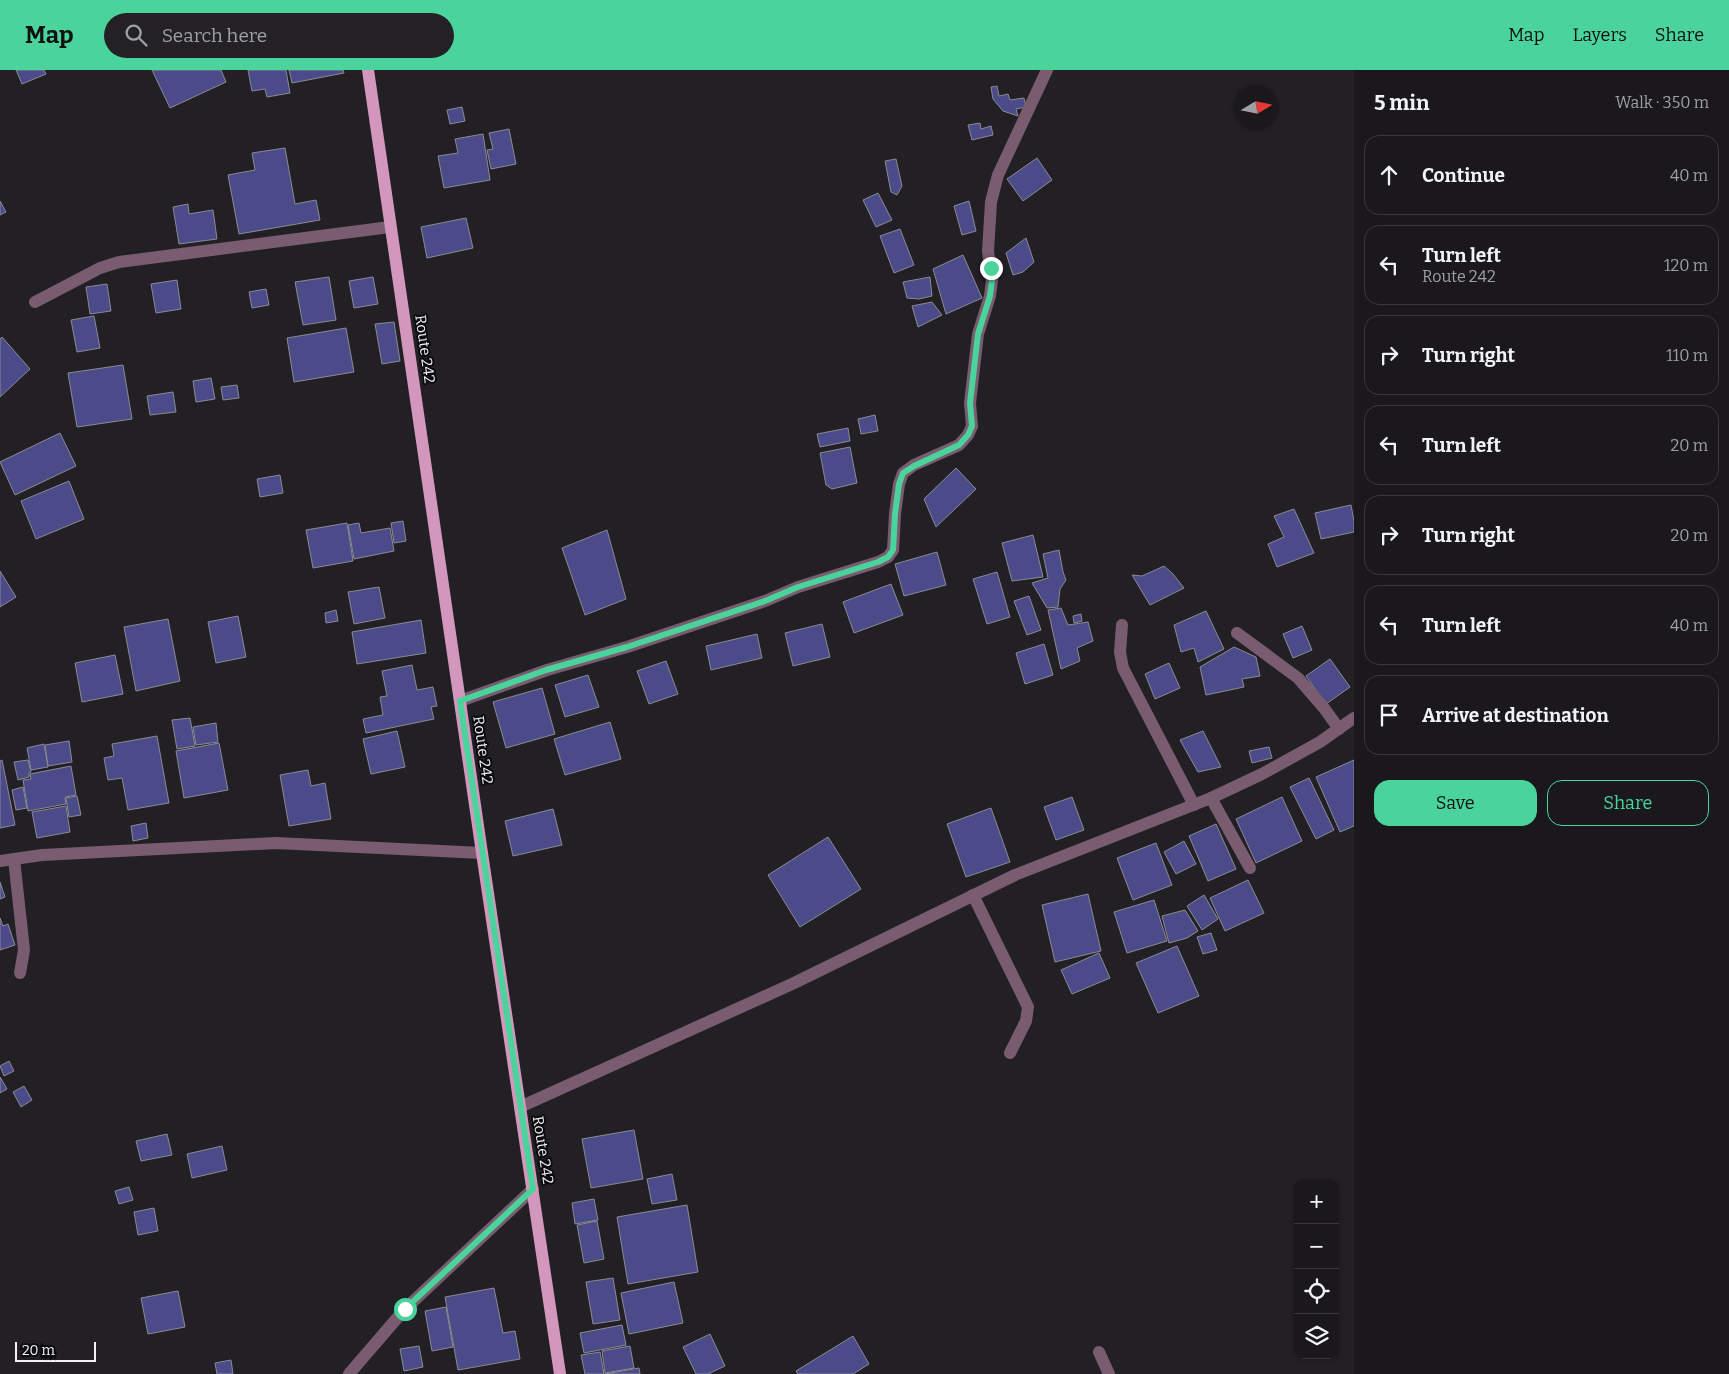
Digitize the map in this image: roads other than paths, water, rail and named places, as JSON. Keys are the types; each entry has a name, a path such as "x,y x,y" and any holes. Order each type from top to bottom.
{"main road":[{"name":"Route 242","path":"368,70 560,1374"}],"street":[{"path":"460,701 546,670 627,647 756,604 798,587 878,562 888,557 893,550 895,514 899,484 903,473 959,445 968,435 972,426 970,403 978,334 990,296 992,280 988,251 991,202 998,175 1047,70"},
{"path":"35,302 100,268 119,262 390,226"},
{"path":"1122,625 1120,652 1123,668 1194,805"},
{"path":"1237,633 1298,678 1339,729"},
{"path":"520,1107 792,984 1015,875 1211,798 1262,774 1320,742 1354,718"},
{"path":"1211,798 1250,868"},
{"path":"0,861 42,855 276,843 482,853"},
{"path":"14,859 24,950 20,973"},
{"path":"973,895 1028,1007 1026,1021 1010,1054"},
{"path":"349,1374 405,1309 533,1189"},
{"path":"1099,1352 1109,1374"}]}
